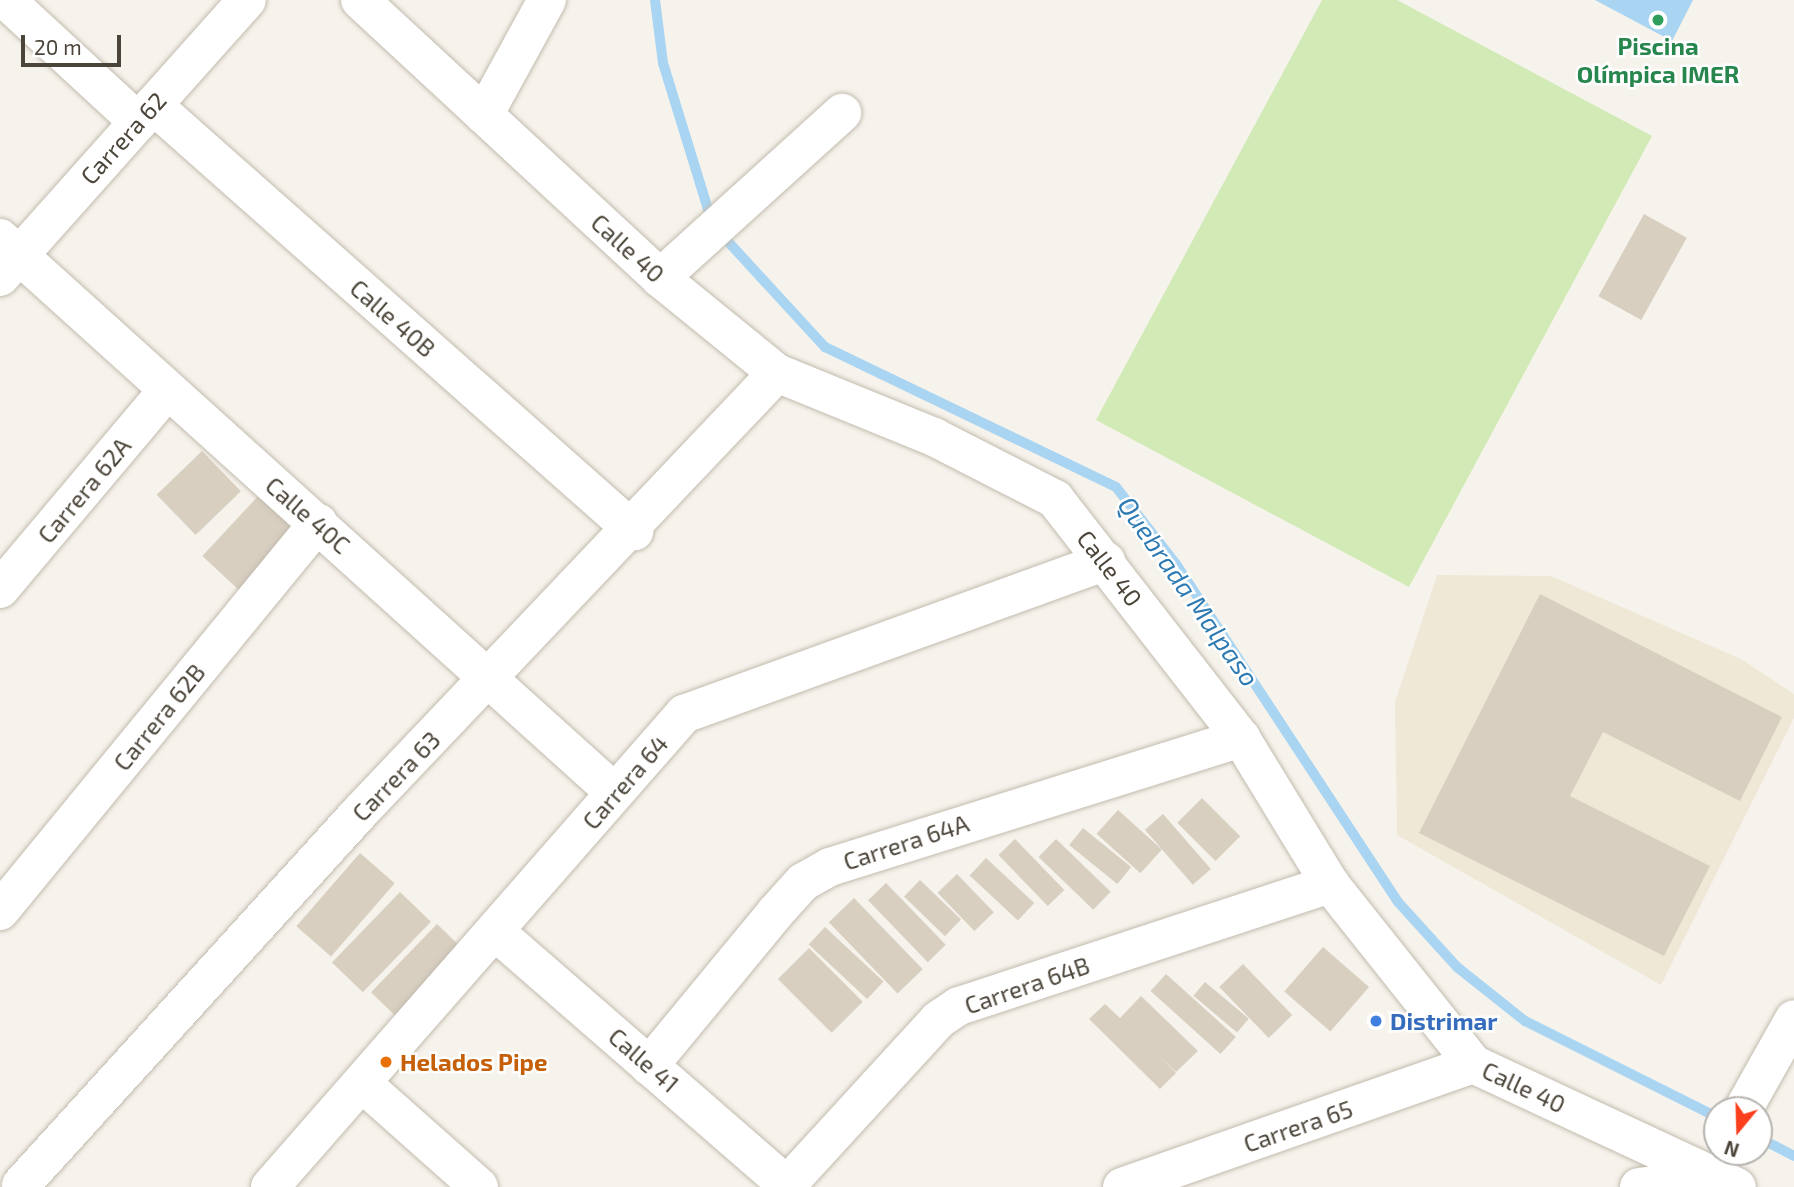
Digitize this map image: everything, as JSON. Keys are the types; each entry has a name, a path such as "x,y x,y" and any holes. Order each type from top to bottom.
{"street":[{"name":"Calle 40B","path":"6,0 145,114 634,531"},
{"name":"Carrera 62","path":"6,257 145,114 246,0"},
{"name":"Calle 40","path":"360,0 397,15 484,115 671,267 777,373 934,437 1055,499 1106,561 1241,738 1330,884 1474,1064 1721,1176"},
{"path":"484,115 547,0"},
{"path":"671,267 842,113"},
{"name":"Calle 40C","path":"6,257 167,391 318,523 615,793"},
{"name":"Carrera 63","path":"21,1185 361,811 634,531 777,373"},
{"name":"Carrera 62A","path":"0,589 167,391"},
{"name":"Carrera 62B","path":"0,911 318,523"},
{"name":"Carrera 64","path":"270,1187 498,934 684,714 1106,561"},
{"name":"Carrera 64A","path":"649,1066 775,913 830,867 1241,738"},
{"name":"Carrera 64B","path":"788,1186 938,1020 959,1006 1330,884"},
{"name":"Calle 41","path":"498,934 788,1186"},
{"path":"1751,1096 1794,1020"},
{"name":"Carrera 65","path":"1122,1187 1474,1064"},
{"path":"363,1084 478,1187"},
{"path":"1639,1187 1721,1176"}],"shaded area":[{"path":"1437,575 1551,576 1741,659 1794,694 1794,718 1661,985 1397,835 1395,702"}],"green space":[{"path":"1322,0 1397,0 1652,136 1409,587 1096,420"}],"water":[{"name":"Piscina Olímpica IMER","path":"1595,0 1693,0 1672,41"}],"building":[{"path":"1644,214 1687,238 1641,320 1598,296"},
{"path":"202,451 241,491 196,535 157,495"},
{"path":"261,493 298,528 240,591 202,556"},
{"path":"1540,594 1782,717 1740,801 1603,732 1570,796 1710,866 1664,956 1419,833"},
{"path":"1202,798 1240,836 1215,861 1177,823"},
{"path":"1118,810 1162,849 1140,873 1097,834"},
{"path":"1163,814 1211,869 1193,885 1145,830"},
{"path":"1083,828 1131,867 1117,884 1069,845"},
{"path":"1015,839 1064,890 1048,906 998,855"},
{"path":"1056,839 1111,892 1093,910 1039,857"},
{"path":"360,853 395,883 331,956 296,926"},
{"path":"986,858 1034,903 1018,921 970,876"},
{"path":"957,874 994,912 974,931 938,893"},
{"path":"920,880 961,920 945,936 904,897"},
{"path":"886,883 946,945 928,962 868,900"},
{"path":"400,892 431,922 363,992 332,962"},
{"path":"854,898 923,969 898,994 829,922"},
{"path":"437,924 470,956 404,1024 371,992"},
{"path":"825,927 884,982 867,999 809,945"},
{"path":"1323,947 1369,987 1330,1032 1284,992"},
{"path":"809,948 863,1002 832,1033 778,979"},
{"path":"1243,964 1292,1015 1269,1038 1219,987"},
{"path":"1166,974 1236,1037 1220,1054 1151,991"},
{"path":"1205,982 1249,1019 1237,1032 1193,996"},
{"path":"1141,996 1198,1051 1176,1072 1160,1057 1176,1073 1160,1089 1089,1019 1105,1004 1120,1018"}],"waterway":[{"name":"Quebrada Malpaso","path":"655,0 663,63 711,219"},
{"name":"Quebrada Malpaso","path":"721,234 825,347 1116,487 1176,564 1398,902 1457,967 1525,1021 1703,1110"},
{"name":"Quebrada Malpaso","path":"1773,1145 1794,1156"}],"place":[{"name":"Piscina Olímpica IMER","path":"1658,20"},
{"name":"Distrimar","path":"1376,1021"},
{"name":"Helados Pipe","path":"386,1062"}]}
